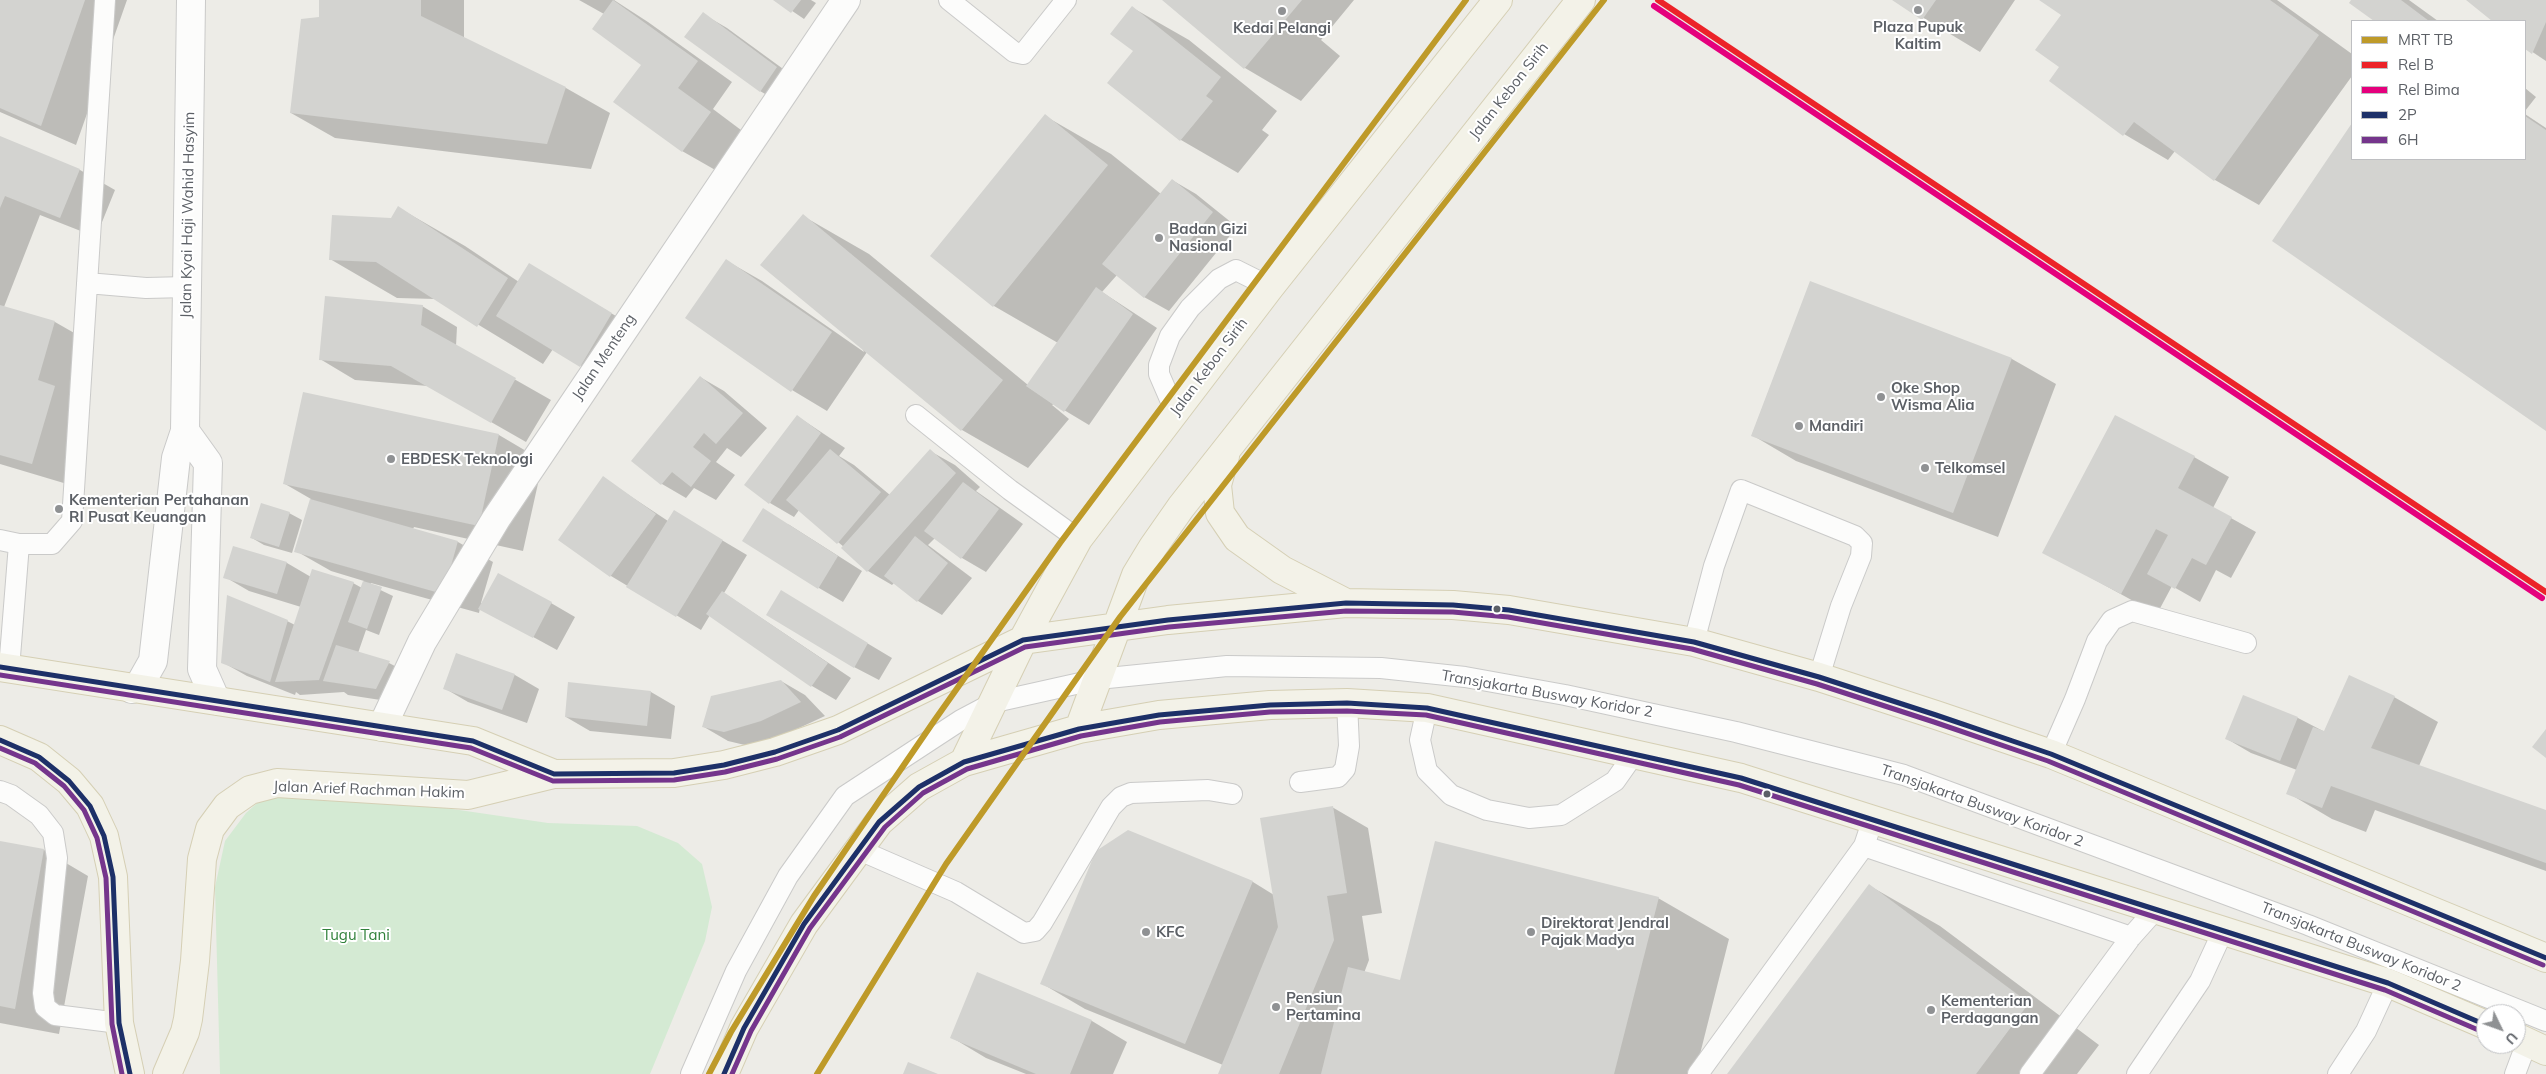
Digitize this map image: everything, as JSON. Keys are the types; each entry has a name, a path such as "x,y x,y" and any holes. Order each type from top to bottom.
{"main road":[{"name":"Jalan Kebon Sirih","path":"964,762 995,702 1023,640 1078,539 1270,287 1498,0"},
{"name":"Jalan Kebon Sirih","path":"1079,729 1136,575 1153,547 1581,0"},
{"path":"1227,450 1217,485 1220,513 1237,538 1282,570 1346,603"},
{"path":"5,668 473,741 554,774 674,773 724,765 775,752 838,730 1023,640 1116,626 1230,613 1346,603 1453,605 1509,610 1694,642 1819,677 2051,754 2546,958"},
{"path":"724,1074 744,1028 804,924 857,849 879,822 919,788 964,762 1079,729 1168,714 1265,705 1348,703 1427,708 1741,778 2388,983 2476,1021"},
{"path":"0,740 39,757 69,782 90,806 104,836 113,877 119,1023 130,1074"},
{"name":"Jalan Arief Rachman Hakim","path":"167,1074 185,1032 188,1018 195,961 202,859 210,829 227,806 250,790 277,784 468,795 554,774"}],"street":[{"name":"Jalan Kyai Haji Wahid Hasyim","path":"132,689 140,684 153,661 176,458 186,431 191,0"},
{"name":"Jalan Menteng","path":"382,726 422,642 496,520 846,0"},
{"path":"186,431 208,463 202,669 214,696 219,701"}],"lane":[{"path":"5,668 10,542 52,544 72,521 105,0"},
{"path":"950,0 1014,52 1023,54 1066,0"},
{"path":"1175,411 1160,374 1158,364 1170,336 1190,308 1219,279 1236,270 1270,287"},
{"path":"87,283 146,288 187,287"},
{"path":"916,415 1010,490 1078,539"},
{"path":"1694,642 1714,566 1741,490 1855,536 1862,543 1861,556 1841,606 1819,677"},
{"path":"2051,754 2097,641 2112,620 2132,611 2246,643"},
{"name":"Transjakarta Busway Koridor 2","path":"691,1074 736,971 788,876 845,796 961,720 995,702 1098,679 1227,666 1381,668 1465,677 1565,695 1736,732 1904,775 2308,925 2546,1021"},
{"path":"1300,782 1338,777 1345,769 1349,746 1348,703"},
{"path":"1427,708 1420,740 1427,771 1451,795 1487,810 1529,818 1561,816 1615,781 1634,754"},
{"path":"857,849 956,892 1024,933 1035,931 1042,923 1110,807 1121,797 1131,793 1208,790 1232,794"},
{"path":"0,791 12,795 39,815 53,833 57,858 43,992 45,1007 55,1016 119,1023"},
{"path":"1698,1074 1864,846 1873,819"},
{"path":"1864,846 2131,936"},
{"path":"2030,1074 2131,936 2156,909"},
{"path":"2137,1074 2200,981 2223,931"},
{"path":"2338,1074 2366,1031 2388,983"},
{"path":"2515,1074 2530,1043"}],"green space":[{"name":"Tugu Tani","path":"273,789 336,792 548,823 637,826 678,843 702,864 712,907 705,941 650,1074 220,1074 215,887 225,841 246,813"}],"building":[{"path":"0,0 85,0 41,126 0,108"},
{"path":"319,0 421,0 421,16 566,87 547,144 290,113 301,19 319,17"},
{"path":"613,0 698,61 678,88 711,112 682,152 613,102 641,65 592,29"},
{"path":"773,0 801,0 791,13"},
{"path":"1162,0 1302,0 1244,69"},
{"name":"Plaza Pupuk Kaltim","path":"1892,0 1936,0 1922,20"},
{"path":"2039,0 2270,0 2319,35 2214,181 2134,122 2123,136 2049,81 2059,67 2035,50 2061,15"},
{"path":"2351,0 2401,0 2428,20 2373,20 2349,3"},
{"path":"2466,0 2546,0 2546,22 2532,54 2526,50 2526,20 2491,20"},
{"path":"1132,6 1221,77 1206,96 1213,101 1180,141 1107,83 1133,51 1110,34"},
{"path":"703,12 777,67 760,92 684,37"},
{"path":"1045,114 1108,165 993,307 930,256"},
{"path":"2526,117 2546,130 2546,431 2272,241 2351,124 2351,160 2526,160"},
{"path":"0,136 80,169 60,218 5,196 0,208"},
{"path":"1172,179 1213,212 1144,298 1102,264"},
{"path":"398,206 508,278 477,327 376,262 329,260 332,215 391,218"},
{"path":"803,214 1003,380 961,431 760,265"},
{"path":"726,259 832,332 791,392 685,318"},
{"path":"529,263 612,313 580,367 496,316"},
{"name":"Oke Shop Wisma Alia","path":"1810,281 2012,358 1953,513 1751,436"},
{"path":"1096,287 1133,314 1064,412 1026,386"},
{"path":"325,296 423,305 421,325 516,378 491,423 391,366 319,360"},
{"path":"0,305 55,321 38,380 55,386 32,464 0,455"},
{"path":"700,376 743,413 716,444 704,433 693,447 711,461 691,487 672,472 661,485 631,461"},
{"name":"EBDESK Teknologi","path":"303,392 499,434 479,526 283,484"},
{"path":"797,415 821,433 769,504 744,485"},
{"path":"2115,415 2195,456 2178,488 2232,517 2206,565 2192,558 2175,589 2147,574 2168,535 2156,529 2121,594 2042,553"},
{"path":"830,449 881,492 837,544 786,500"},
{"path":"930,449 956,473 867,572 841,548"},
{"path":"603,476 656,514 610,577 558,540"},
{"path":"963,482 999,509 961,559 924,531"},
{"path":"310,499 458,541 443,594 294,552"},
{"path":"261,503 290,512 279,547 250,538"},
{"path":"763,508 838,556 818,589 742,541"},
{"path":"674,510 723,540 676,617 626,587"},
{"path":"915,536 948,563 917,602 884,576"},
{"path":"233,546 287,562 277,594 223,578"},
{"path":"312,569 354,582 319,680 275,682"},
{"path":"498,573 552,602 533,638 478,609"},
{"path":"363,581 382,587 367,629 348,622"},
{"path":"781,590 868,643 854,668 766,615"},
{"path":"722,591 828,663 811,687 706,614"},
{"path":"227,595 288,620 270,682 221,663"},
{"path":"336,645 390,661 376,689 323,681"},
{"path":"456,653 515,674 502,710 443,689"},
{"path":"2349,675 2395,696 2371,748 2546,810 2546,863 2331,786 2322,808 2286,794 2313,727 2324,731"},
{"path":"781,680 801,702 761,721 724,732 702,727 711,696"},
{"path":"568,682 651,691 647,726 565,717"},
{"path":"2243,695 2298,717 2280,761 2225,739"},
{"path":"2546,729 2546,758 2532,747"},
{"name":"Pensiun Pertamina","path":"1333,806 1347,893 1327,896 1334,940 1279,1074 1218,1074 1278,927 1260,818"},
{"name":"KFC","path":"1128,830 1253,881 1185,1044 1040,984 1096,851"},
{"path":"0,841 44,849 15,1009 0,1006"},
{"name":"Direktorat Jendral Pajak Madya","path":"1435,841 1659,897 1614,1074 1321,1074 1348,967 1400,980"},
{"path":"1869,884 2029,1003 1976,1074 1727,1074"},
{"path":"977,972 1092,1020 1070,1074 1036,1074 950,1038"},
{"path":"908,1062 938,1074 903,1074"}],"metro line":[{"name":"TB","path":"709,1074 731,1032 814,896 934,721 1060,543 1466,0"},
{"name":"TB","path":"817,1074 946,864 1120,617 1604,0"}],"rail line":[{"name":"B","path":"1658,0 2546,592"},
{"name":"Bima","path":"1654,6 2542,598"}],"transit line":[{"name":"2P","path":"0,667 473,741 554,774 674,773 724,765 775,752 838,730 1023,640 1168,620 1346,603 1453,605 1509,610 1694,642 1819,677 1936,715 2051,754 2546,958"},
{"name":"6H","path":"0,675 471,748 553,781 674,780 725,772 777,759 840,737 1025,647 1169,627 1346,611 1453,612 1508,617 1692,649 1817,684 1934,722 2048,761 2543,965"},
{"name":"2P","path":"724,1074 744,1028 804,924 879,822 919,787 964,762 1079,729 1159,715 1270,705 1347,703 1427,708 1741,778 2388,983 2476,1021"},
{"name":"6H","path":"732,1074 751,1031 810,928 885,827 923,793 967,769 1081,736 1160,722 1270,712 1347,711 1426,715 1739,785 2385,990 2476,1029"},
{"name":"2P","path":"0,740 39,757 69,781 90,806 104,836 113,877 119,1023 130,1074"},
{"name":"6H","path":"0,748 35,763 64,786 84,810 97,838 106,878 112,1024 122,1074"}],"place":[{"name":"Plaza Pupuk Kaltim","path":"1918,10"},
{"name":"Kedai Pelangi","path":"1282,11"},
{"name":"Badan Gizi Nasional","path":"1159,238"},
{"name":"Oke Shop Wisma Alia","path":"1881,397"},
{"name":"Mandiri","path":"1799,426"},
{"name":"EBDESK Teknologi","path":"391,459"},
{"name":"Telkomsel","path":"1925,468"},
{"name":"Kementerian Pertahanan RI Pusat Keuangan","path":"59,509"},
{"name":"KFC","path":"1146,932"},
{"name":"Direktorat Jendral Pajak Madya","path":"1531,932"},
{"name":"Pensiun Pertamina","path":"1276,1007"},
{"name":"Kementerian Perdagangan","path":"1931,1010"}]}
